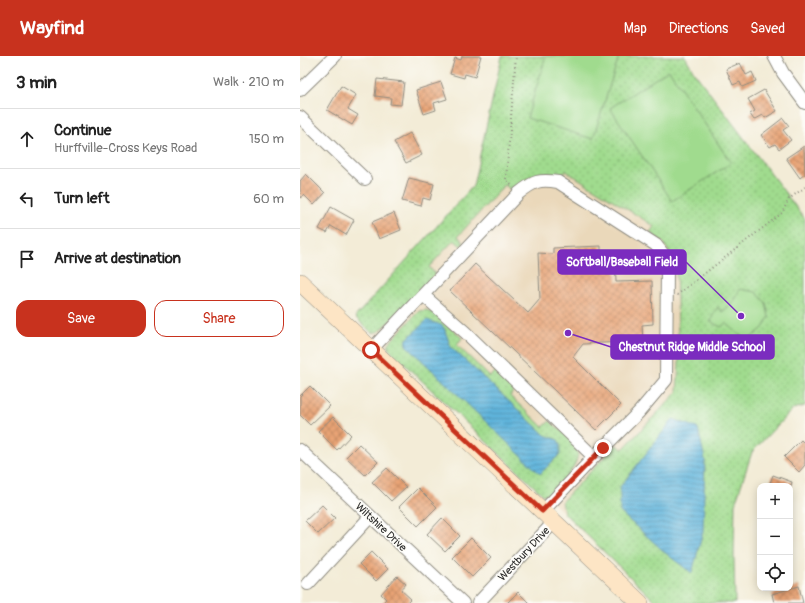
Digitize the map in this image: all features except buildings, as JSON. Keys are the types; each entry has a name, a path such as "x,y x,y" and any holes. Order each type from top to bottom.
{"main road":[{"path":"300,282 640,603"}],"street":[{"path":"300,90 335,56"},
{"path":"774,56 783,73 805,103"},
{"path":"300,117 365,179"},
{"name":"Westbury Drive","path":"371,350 519,193 529,185 542,179 558,182 647,238 656,245 663,254 667,268 666,380 639,412 594,457 548,517 478,603"},
{"path":"423,296 465,332 594,457"},
{"name":"Wiltshire Drive","path":"300,450 463,603"},
{"path":"308,584 370,517"}],"path":[{"path":"516,56 506,179 519,193"},
{"path":"667,303 782,213 789,199 805,187"}],"shaded area":[{"path":"502,56 685,56 694,72 805,219 805,406 793,409 752,452 735,504 735,603 657,603 564,513 355,317 473,186"}],"green space":[{"path":"502,56 685,56 694,72 805,219 805,406 793,409 752,452 735,504 735,603 657,603 564,513 562,501 616,445 623,449 677,392 679,363 676,267 664,243 650,233 654,226 566,171 561,177 547,173 534,175 518,186 513,192 505,185 458,236 464,243 461,246 454,240 429,267 435,274 380,331 372,333 355,317 473,186"},
{"path":"546,56 619,56 593,139 527,118"},
{"path":"669,70 731,163 672,201 610,108"},
{"path":"740,289 756,292 766,303 769,317 763,328 747,341 726,323 721,327 711,322 718,307 722,312 732,304"},
{"path":"426,310 436,314 462,338 457,345 490,377 496,371 515,389 510,396 543,427 550,421 574,443 578,453 574,466 563,480 547,495 543,495 388,349 389,343 419,311"}],"water":[{"path":"427,320 441,325 444,328 451,347 545,435 558,440 560,444 560,454 540,474 406,345 407,339"},
{"path":"673,419 698,428 705,460 703,532 692,573 669,556 620,512 620,487"}],"place":[{"name":"Softball/Baseball Field","path":"741,316"},
{"name":"Chestnut Ridge Middle School","path":"568,333"}],"route":[{"path":"371,350 542,511 603,448"}]}
